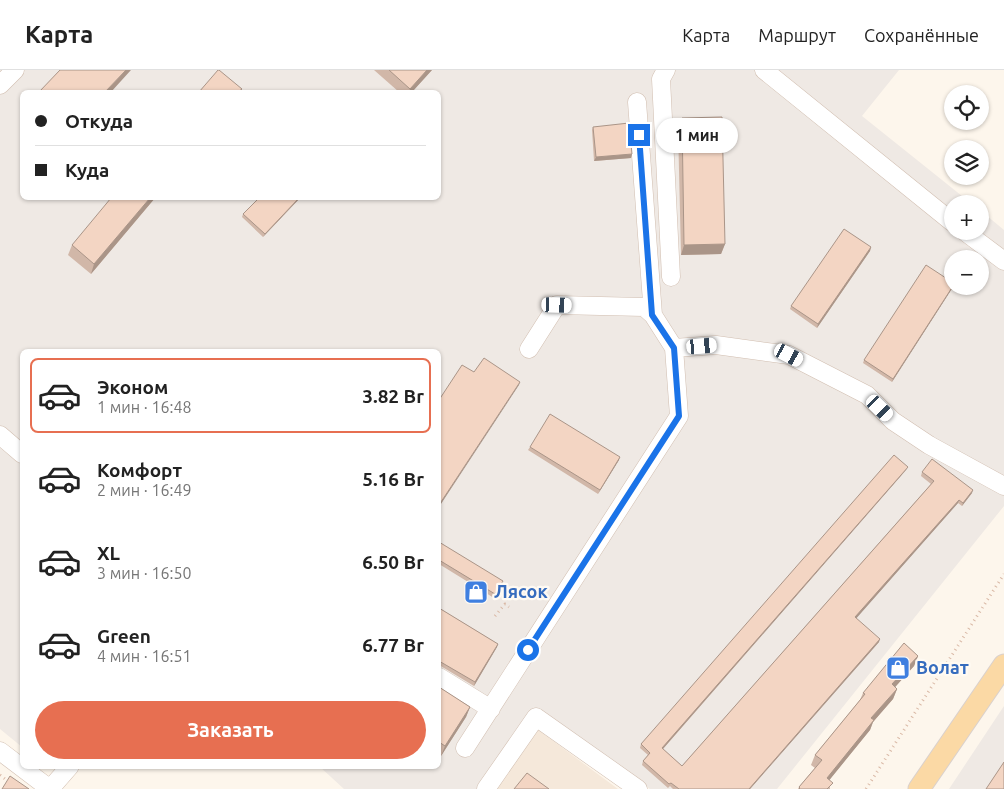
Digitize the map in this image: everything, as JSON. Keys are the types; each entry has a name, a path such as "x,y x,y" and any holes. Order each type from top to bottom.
{"main road":[{"path":"919,789 1004,665"}],"street":[{"path":"0,85 15,70"},
{"path":"666,70 662,79 671,277"},
{"path":"764,70 944,216"},
{"path":"637,102 652,315"},
{"path":"976,240 1004,260"},
{"path":"465,748 679,416 674,348 652,315 644,307 557,305 529,349"},
{"path":"674,348 716,345 789,355 867,395 893,421 929,445 1004,486"},
{"path":"0,435 20,452"},
{"path":"441,678 491,709"},
{"path":"486,789 536,717 638,789"},
{"path":"0,751 20,766"},
{"path":"24,769 50,789 67,769"}],"path":[{"path":"866,789 938,674 1004,574"},
{"path":"495,616 505,604 509,607"},
{"path":"0,775 11,784"}],"shaded area":[{"path":"0,70 899,70 862,116 944,182 944,185 948,185 961,195 944,195 944,240 989,240 989,218 1004,230 1004,506 777,789 650,789 540,712 477,789 344,789 322,769 441,769 441,349 20,349 20,745 0,729"},
{"path":"1004,706 1004,789 949,789"},
{"path":"537,729 618,789 496,789"}],"building":[{"path":"60,70 126,70 107,90 41,90"},
{"path":"218,70 242,89 241,90 201,90"},
{"path":"389,70 427,70 410,89"},
{"path":"722,117 725,244 684,245 682,118"},
{"path":"629,123 632,154 596,157 593,127"},
{"path":"109,200 148,200 94,264 72,245"},
{"path":"257,200 297,200 265,234 243,214"},
{"path":"844,229 871,247 818,324 791,306"},
{"path":"926,265 944,277 944,295 947,295 893,379 864,360"},
{"path":"484,358 520,382 441,502 441,397 462,365 474,372"},
{"path":"550,414 620,457 600,490 530,447"},
{"path":"894,455 908,467 662,748 682,766 934,481 922,472 932,459 973,490 963,503 959,500 855,617 880,639 749,789 679,789 671,783 669,784 643,761 650,753 641,744"},
{"path":"441,543 503,581 495,594 441,561"},
{"path":"441,609 498,644 475,682 441,662"},
{"path":"904,643 918,656 892,684 897,689 871,718 874,720 827,778 833,783 827,789 799,789 822,760 815,755"},
{"path":"441,688 470,707 445,746 441,743"},
{"path":"1004,762 1004,789 986,789"},
{"path":"527,773 549,789 514,789"},
{"path":"10,776 29,789 2,789"}],"place":[{"name":"Лясок","path":"476,592"},
{"name":"Волат","path":"898,668"}],"route":[{"path":"528,650 679,416 674,348 652,315 639,135"}]}
